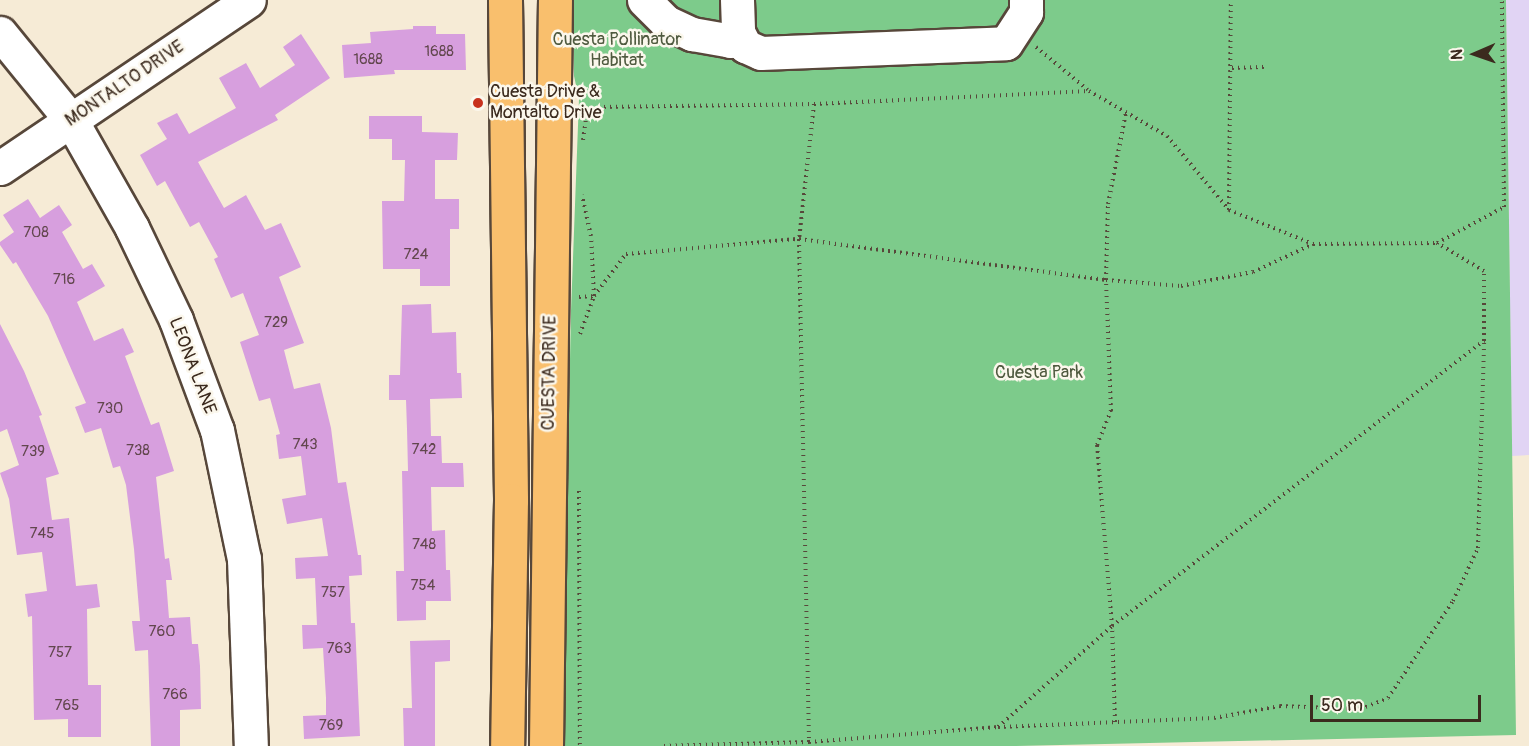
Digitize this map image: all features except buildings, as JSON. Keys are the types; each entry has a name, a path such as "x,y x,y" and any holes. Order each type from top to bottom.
{"main road":[{"path":"506,0 510,488 507,746"},
{"name":"CUESTA DRIVE","path":"546,746 555,0"}],"street":[{"name":"MONTALTO DRIVE","path":"0,168 249,0"},
{"path":"644,0 666,22 692,34 730,41 738,16"},
{"path":"738,16 745,46 761,53 1006,43 1020,15"},
{"name":"LEONA LANE","path":"0,33 71,120 132,228 176,320 216,430 244,559 251,746"}],"path":[{"path":"1229,210 1232,0"},
{"path":"1020,15 1089,91 1167,135 1229,210 1313,244 1437,243 1504,207 1502,0"},
{"path":"1232,68 1268,67"},
{"path":"581,151 586,119 598,107 814,104 1089,91"},
{"path":"809,742 799,239 814,104"},
{"path":"1115,722 1112,626 1097,445 1111,411 1106,280 1108,204 1126,112"},
{"path":"580,183 591,236 594,297"},
{"path":"579,338 594,297 626,254 799,239 1106,280 1181,286 1253,272 1313,244"},
{"path":"663,746 809,742 998,727 1214,718 1280,706 1360,709 1388,698 1453,602 1478,548 1484,271 1437,243"},
{"path":"998,727 1112,626 1484,341"},
{"path":"579,489 580,746"}],"shaded area":[{"path":"1506,0 1529,0 1529,455 1512,456"}],"green space":[{"name":"Cuesta Park","path":"573,0 1506,0 1516,735 1016,746 562,746 571,311 579,99 574,76"}],"place":[{"name":"Cuesta Drive & Montalto Drive","path":"478,103"}],"park label":[{"name":"Cuesta Pollinator Habitat","path":"617,51"}]}
